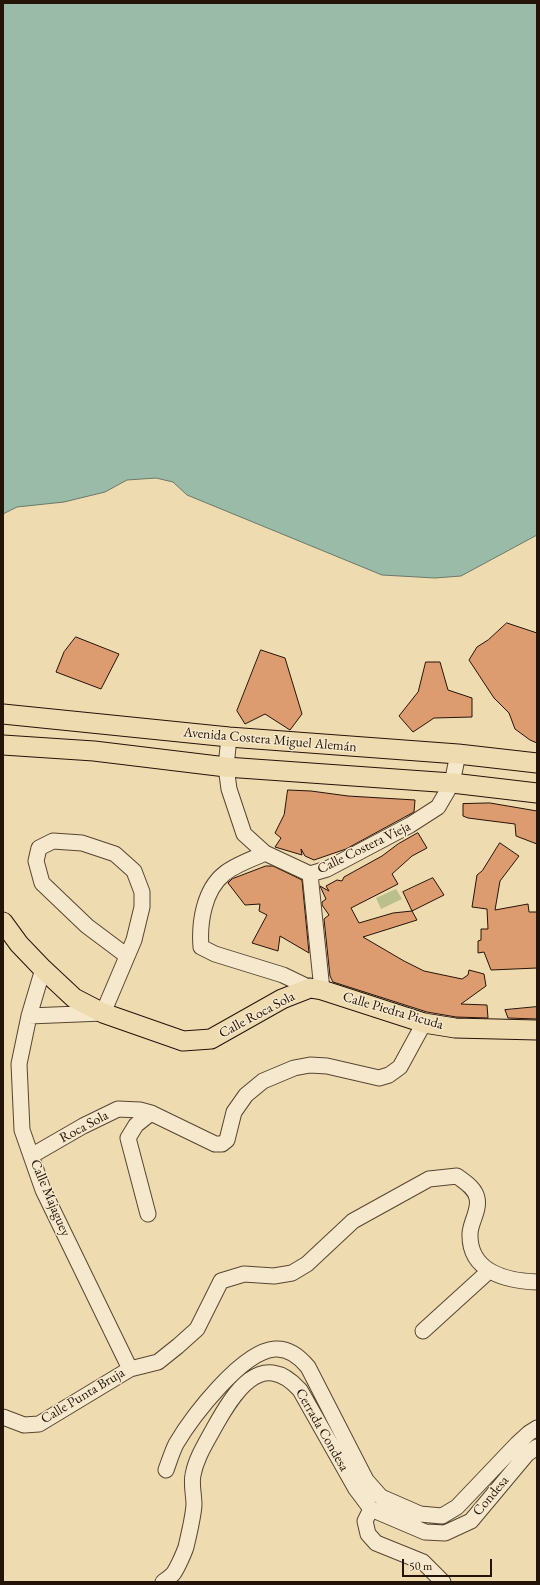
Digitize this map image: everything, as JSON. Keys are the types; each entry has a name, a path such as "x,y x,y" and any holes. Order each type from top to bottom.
{"main road":[{"name":"Avenida Costera Miguel Alemán","path":"3,714 229,738 458,754 537,763"},
{"name":"Avenida Costera Miguel Alemán","path":"3,745 94,751 226,767 452,783 537,793"},
{"name":"Calle Roca Sola","path":"3,922 19,944 43,970 74,998 103,1013 183,1041 211,1039 282,999 316,989"},
{"name":"Calle Piedra Picuda","path":"316,989 424,1023 455,1028 537,1030"}],"street":[{"name":"Calle Costera Vieja","path":"229,738 226,767 229,789 244,834 265,853 310,874 327,869 410,826 438,807 452,783 458,754"},
{"path":"29,1016 103,1013 134,940 142,906 142,892 134,871 115,854 82,843 53,841 40,848 36,861 42,883 87,926 127,956"},
{"name":"Calle Piedra Picuda","path":"265,853 225,873 215,884 206,898 201,938 202,947 215,954 283,975 316,989"},
{"path":"310,874 316,989"},
{"name":"Calle Majaguey","path":"43,970 29,1016 19,1064 22,1130 43,1190 130,1368"},
{"path":"148,1214 128,1138 146,1112 215,1144 222,1144 227,1140 234,1112 246,1095 263,1081 294,1068 310,1065 327,1066 379,1078 389,1075 400,1067 424,1023"},
{"name":"Roca Sola","path":"31,1156 84,1126 118,1109 146,1112"},
{"name":"Calle Punta Bruja","path":"3,1417 24,1425 39,1424 130,1368 158,1362 197,1329 221,1280 244,1274 274,1276 292,1273 307,1264 353,1220 429,1179 457,1176 472,1188 478,1199 478,1206 470,1233 471,1246 477,1259 489,1271 504,1278 521,1282 537,1282"},
{"path":"423,1331 489,1271"},
{"name":"Cerrada Condesa","path":"166,1470 176,1445 203,1407 231,1374 258,1354 274,1349 289,1351 300,1357 308,1366 366,1480 381,1497 420,1514 442,1516 457,1506 517,1444 537,1428"},
{"name":"Cerrada Condesa","path":"163,1582 173,1574 185,1548 194,1505 192,1476 198,1458 228,1402 244,1383 254,1376 267,1373 280,1374 291,1380 300,1390 356,1489 371,1508"},
{"name":"Condesa","path":"371,1508 425,1532 445,1533 471,1521 527,1454 537,1447"},
{"path":"371,1508 365,1521 368,1534 376,1544 423,1562 443,1582"}],"green space":[{"path":"396,889 402,899 381,909 376,898"}],"shaded area":[{"path":"3,3 537,3 537,535 461,576 435,578 382,575 187,495 173,482 156,478 127,480 105,492 64,502 17,507 3,514"}],"building":[{"path":"507,623 537,633 537,743 530,740 515,729 509,713 494,698 469,660 477,647 488,640"},
{"path":"76,637 119,654 101,689 56,672 64,652"},
{"path":"261,650 285,658 302,714 290,730 265,714 245,724 237,711"},
{"path":"426,662 440,662 448,690 472,698 472,717 434,718 413,732 399,716 418,692"},
{"path":"288,790 311,791 348,796 415,800 414,812 346,849 314,860 305,856 301,849 302,855 275,847 281,838 275,833 284,815"},
{"path":"490,803 537,811 537,844 516,836 515,824 468,818 463,816 463,804"},
{"path":"418,833 427,848 412,856 392,874 398,884 351,908 359,923 393,913 412,911 417,920 363,937 424,971 462,979 468,975 469,970 484,974 486,986 461,1004 487,1005 488,1018 456,1017 427,1012 333,982 330,976 324,919 329,915 322,905 322,902 326,899 320,886 329,891 326,886 337,880 342,881 344,877 382,856 398,844"},
{"path":"500,843 519,856 500,881 495,910 528,904 529,912 537,912 537,968 491,970 484,952 478,953 478,941 481,940 481,929 488,929 487,909 472,907 477,875 482,871"},
{"path":"266,866 273,866 302,880 309,953 280,936 278,951 252,943 267,915 259,911 260,904 245,905 228,883 232,879"},
{"path":"433,878 444,895 412,911 403,892"},
{"path":"537,1007 537,1019 508,1018 505,1010"}]}
